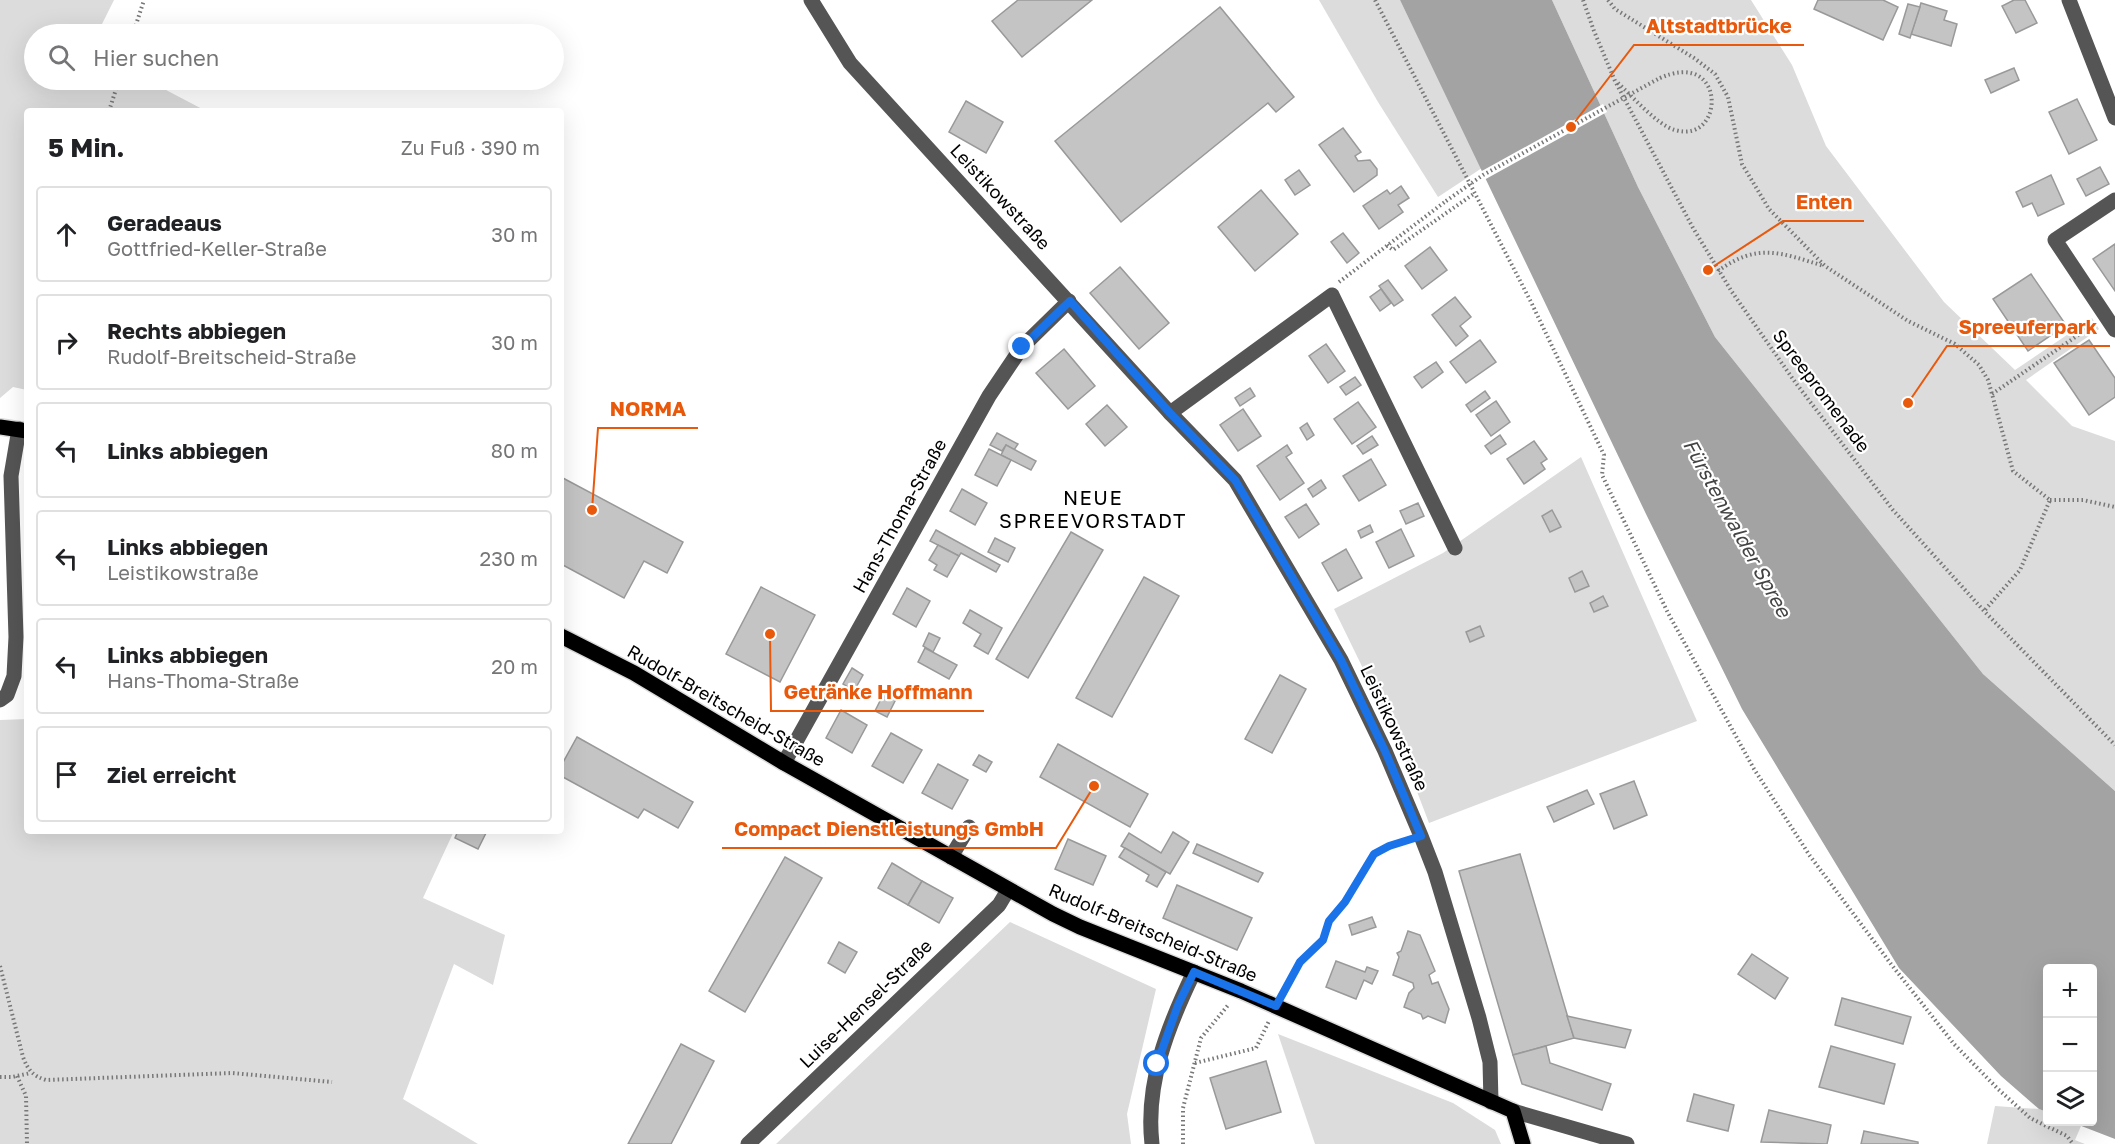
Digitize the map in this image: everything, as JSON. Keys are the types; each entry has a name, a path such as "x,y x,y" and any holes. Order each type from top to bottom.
{"main road":[{"path":"0,427 23,430"},
{"name":"Rudolf-Breitscheid-Straße","path":"564,638 634,673 784,763 1008,890 1080,927 1241,991 1513,1111"},
{"path":"1513,1111 1524,1144"}],"street":[{"name":"Leistikowstraße","path":"811,0 849,63 1070,301 1170,413 1235,480 1341,660 1385,751 1421,836 1435,872 1479,1018 1490,1062 1491,1102"},
{"path":"2068,0 2115,118"},
{"path":"2115,200 2055,240 2115,330"},
{"path":"1170,413 1332,295 1455,548"},
{"name":"Hans-Thoma-Straße","path":"784,763 989,396 1022,347 1070,301"},
{"path":"0,700 7,695 14,676 16,637 11,476 23,430"},
{"path":"951,857 969,827"},
{"name":"Luise-Hensel-Straße","path":"748,1144 999,905 1008,890"},
{"path":"1152,1144 1152,1095 1157,1064 1178,1005 1194,972"},
{"name":"Rudolf-Breitscheid-Straße","path":"1513,1111 1627,1144"}],"path":[{"path":"136,24 144,0"},
{"path":"1376,0 1531,302 1604,455 1602,475 1668,613 1754,769 1817,865 1954,1044 2030,1118 2067,1136 2073,1144"},
{"name":"Spreepromenade","path":"1583,0 1615,81 1718,270 1795,382 1893,510 1984,611 2115,745"},
{"path":"1608,0 1615,9 1694,58 1715,74 1728,97 1742,164 1769,208 1825,266 1908,321 1955,345 1979,366 1988,380 2013,471 2050,500 2083,500 2115,507"},
{"path":"1332,295 1334,286 1483,175 1658,79 1674,71 1690,72 1702,77 1710,86 1711,111 1704,124 1693,130 1676,131 1666,126 1615,81"},
{"path":"110,108 116,90"},
{"path":"1387,246 1393,250 1475,193"},
{"path":"1718,270 1735,258 1766,252 1781,253 1825,266"},
{"path":"1992,394 2106,316"},
{"path":"1984,611 2020,570 2050,500"},
{"path":"1195,1063 1256,1048 1300,962 1323,940 1329,921 1345,902 1374,854 1389,846 1421,836"},
{"path":"0,966 23,1058 27,1068 35,1077 46,1080 232,1073 332,1082"},
{"path":"1183,1144 1183,1108 1201,1038 1241,991"},
{"path":"0,1077 31,1072"},
{"path":"17,1076 26,1096 27,1144"}],"shaded area":[{"path":"0,0 114,0 102,24 24,24 24,90 166,90 200,108 24,108 24,389 13,387 0,398"},
{"path":"1319,0 1400,0 1482,168 1438,197 1378,102"},
{"path":"1552,0 1751,0 1792,65 1826,146 1944,302 2015,370 2092,318 2099,329 2026,380 2072,426 2115,441 2115,791 1983,674 1715,337 1638,187"},
{"path":"1581,457 1697,721 1429,823 1395,734 1334,609 1443,553"},
{"path":"24,719 24,834 453,834 423,898 505,935 493,985 454,964 403,1099 478,1144 0,1144 0,720"},
{"path":"1010,922 1156,989 1127,1114 1131,1144 776,1144"},
{"path":"1278,1034 1453,1103 1495,1130 1501,1144 1315,1144"},
{"path":"1995,1106 2043,1110 2043,1126 2081,1126 2075,1140 2085,1144 1987,1144"}],"water":[{"name":"Fürstenwalder Spree","path":"1400,0 1552,0 1638,187 1715,337 1983,674 2115,791 2115,1139 2081,1126 2097,1126 2097,964 2043,964 2043,1110 2039,1109 2001,1076 1899,968 1742,709"}],"pier":[{"path":"1603,104 1607,112 1484,180 1480,172"}],"building":[{"path":"1018,0 1092,0 1022,57 992,21"},
{"path":"1818,0 1883,0 1898,7 1883,40 1814,9"},
{"path":"2014,0 2025,0 2037,23 2016,33 2002,6"},
{"path":"1921,3 1947,11 1944,20 1957,24 1951,46 1911,34"},
{"path":"1908,4 1920,7 1910,38 1899,34"},
{"path":"1220,7 1294,97 1276,112 1268,103 1121,222 1055,141"},
{"path":"2014,68 2019,80 1991,93 1985,80"},
{"path":"2077,99 2097,140 2069,154 2049,112"},
{"path":"966,101 1003,122 986,153 949,132"},
{"path":"1343,128 1361,152 1355,156 1358,161 1370,160 1377,169 1377,175 1354,192 1319,145"},
{"path":"2100,167 2109,184 2086,196 2077,179"},
{"path":"1299,170 1310,185 1295,195 1285,180"},
{"path":"2051,175 2064,204 2038,216 2032,203 2023,207 2016,192"},
{"path":"1401,186 1409,198 1398,205 1403,212 1379,229 1363,206 1387,190 1390,194"},
{"path":"1261,190 1298,234 1255,271 1218,227"},
{"path":"1343,233 1359,253 1347,263 1331,242"},
{"path":"2115,244 2115,291 2093,259"},
{"path":"1430,247 1447,270 1422,289 1405,266"},
{"path":"1120,267 1169,323 1139,349 1090,293"},
{"path":"2031,274 2066,325 2028,351 1993,299"},
{"path":"1388,280 1403,300 1394,306 1379,286"},
{"path":"1381,289 1391,303 1380,311 1370,297"},
{"path":"1455,297 1471,317 1460,326 1468,336 1456,346 1432,315"},
{"path":"1480,340 1496,362 1466,383 1450,362"},
{"path":"2089,340 2115,378 2115,397 2089,415 2054,363"},
{"path":"1326,344 1345,371 1328,383 1309,356"},
{"path":"1064,349 1095,386 1068,409 1036,373"},
{"path":"1436,362 1443,372 1422,388 1414,377"},
{"path":"1355,377 1361,385 1346,395 1340,387"},
{"path":"1250,388 1255,396 1240,406 1235,398"},
{"path":"1485,391 1490,398 1471,412 1466,405"},
{"path":"1496,401 1510,422 1491,436 1476,415"},
{"path":"1358,402 1376,427 1352,444 1334,419"},
{"path":"1107,405 1127,427 1105,446 1086,424"},
{"path":"1243,409 1261,436 1238,451 1220,425"},
{"path":"1307,423 1314,435 1307,440 1300,428"},
{"path":"997,433 1018,444 1014,450 1006,445 1002,451 990,445"},
{"path":"1500,435 1506,444 1491,454 1485,446"},
{"path":"1372,436 1378,445 1363,454 1357,446"},
{"path":"1534,441 1547,459 1541,463 1545,469 1524,484 1507,459"},
{"path":"1006,445 1036,461 1031,470 1001,455"},
{"path":"1287,445 1292,453 1286,457 1304,483 1280,500 1257,466"},
{"path":"989,449 1011,460 997,486 975,475"},
{"path":"1371,459 1386,485 1359,501 1343,476"},
{"path":"564,479 683,542 667,573 644,561 624,598 564,566"},
{"path":"1321,480 1326,488 1313,497 1308,489"},
{"path":"962,489 987,503 975,525 950,511"},
{"path":"1418,503 1424,516 1406,524 1400,511"},
{"path":"1306,504 1319,524 1299,538 1285,517"},
{"path":"1552,510 1561,527 1550,532 1542,516"},
{"path":"1370,525 1373,532 1361,538 1358,531"},
{"path":"1401,529 1414,556 1389,568 1376,542"},
{"path":"936,530 1000,565 996,572 961,553 959,556 930,541"},
{"path":"1071,532 1103,550 1028,678 996,659"},
{"path":"995,538 1015,548 1008,562 988,552"},
{"path":"938,545 959,556 947,577 934,570 937,565 929,560"},
{"path":"1346,549 1362,578 1338,591 1322,563"},
{"path":"1582,571 1589,586 1575,592 1569,578"},
{"path":"1144,577 1179,596 1112,717 1076,698"},
{"path":"761,587 815,615 780,682 726,654"},
{"path":"907,588 930,601 916,627 893,614"},
{"path":"1603,596 1608,606 1594,612 1590,603"},
{"path":"970,610 1002,628 988,654 974,646 981,634 963,623"},
{"path":"1480,626 1484,636 1470,642 1466,632"},
{"path":"929,633 940,638 933,652 923,646"},
{"path":"925,648 957,665 949,679 918,662"},
{"path":"852,668 863,675 854,691 843,684"},
{"path":"1280,675 1306,689 1272,753 1245,739"},
{"path":"886,689 898,695 887,717 875,711"},
{"path":"841,710 867,725 852,753 826,738"},
{"path":"891,733 922,750 903,783 872,766"},
{"path":"577,737 693,802 678,828 644,809 638,818 564,778 564,761"},
{"path":"1058,744 1148,794 1130,827 1040,777"},
{"path":"979,755 992,762 986,772 973,765"},
{"path":"938,764 968,780 952,809 922,793"},
{"path":"1634,781 1647,815 1614,829 1600,794"},
{"path":"1587,790 1594,804 1554,822 1547,807"},
{"path":"1173,832 1189,842 1170,874 1121,846 1129,833 1161,853"},
{"path":"457,834 486,834 478,849 455,838"},
{"path":"1068,839 1106,856 1093,885 1055,869"},
{"path":"1197,844 1263,873 1258,882 1193,853"},
{"path":"1125,848 1166,872 1157,887 1146,881 1149,875 1119,857"},
{"path":"1520,854 1574,1038 1513,1055 1459,871"},
{"path":"785,857 822,878 745,1012 709,991"},
{"path":"892,863 922,881 908,905 878,888"},
{"path":"922,881 953,898 939,923 908,905"},
{"path":"1177,885 1252,918 1237,950 1163,918"},
{"path":"1372,917 1376,927 1352,935 1349,925"},
{"path":"1408,931 1420,935 1435,971 1429,975 1432,984 1438,982 1449,1009 1445,1023 1428,1016 1423,1019 1421,1014 1404,1007 1409,993 1414,988 1413,983 1393,975 1399,957 1397,953 1401,951"},
{"path":"839,942 857,952 845,973 828,963"},
{"path":"1752,954 1788,978 1775,999 1738,974"},
{"path":"1336,961 1365,972 1367,967 1378,971 1372,984 1364,980 1356,999 1326,987"},
{"path":"1842,998 1911,1017 1903,1044 1835,1025"},
{"path":"1567,1016 1631,1030 1625,1048 1574,1038"},
{"path":"681,1044 714,1061 671,1144 628,1144"},
{"path":"1546,1046 1550,1063 1611,1084 1602,1110 1522,1084 1513,1055"},
{"path":"1831,1046 1895,1064 1884,1104 1819,1087"},
{"path":"1266,1061 1281,1112 1226,1129 1210,1078"},
{"path":"1694,1094 1734,1105 1728,1131 1687,1121"},
{"path":"1769,1110 1831,1125 1827,1144 1761,1142"},
{"path":"1864,1131 1918,1142 1918,1144 1861,1144"}],"place":[{"name":"Altstadtbrücke","path":"1571,127"},
{"name":"Enten","path":"1708,270"},
{"name":"Spreeuferpark","path":"1908,403"},
{"name":"NORMA","path":"592,510"},
{"name":"Getränke Hoffmann","path":"770,634"},
{"name":"Compact Dienstleistungs GmbH","path":"1094,786"}],"district":[{"name":"NEUE SPREEVORSTADT","path":"1093,510"}],"route":[{"path":"1022,347 1070,301 1170,413 1235,480 1341,660 1385,751 1421,836 1389,846 1374,854 1345,902 1329,921 1323,940 1300,962 1276,1006 1194,972 1178,1005 1157,1064"}]}
